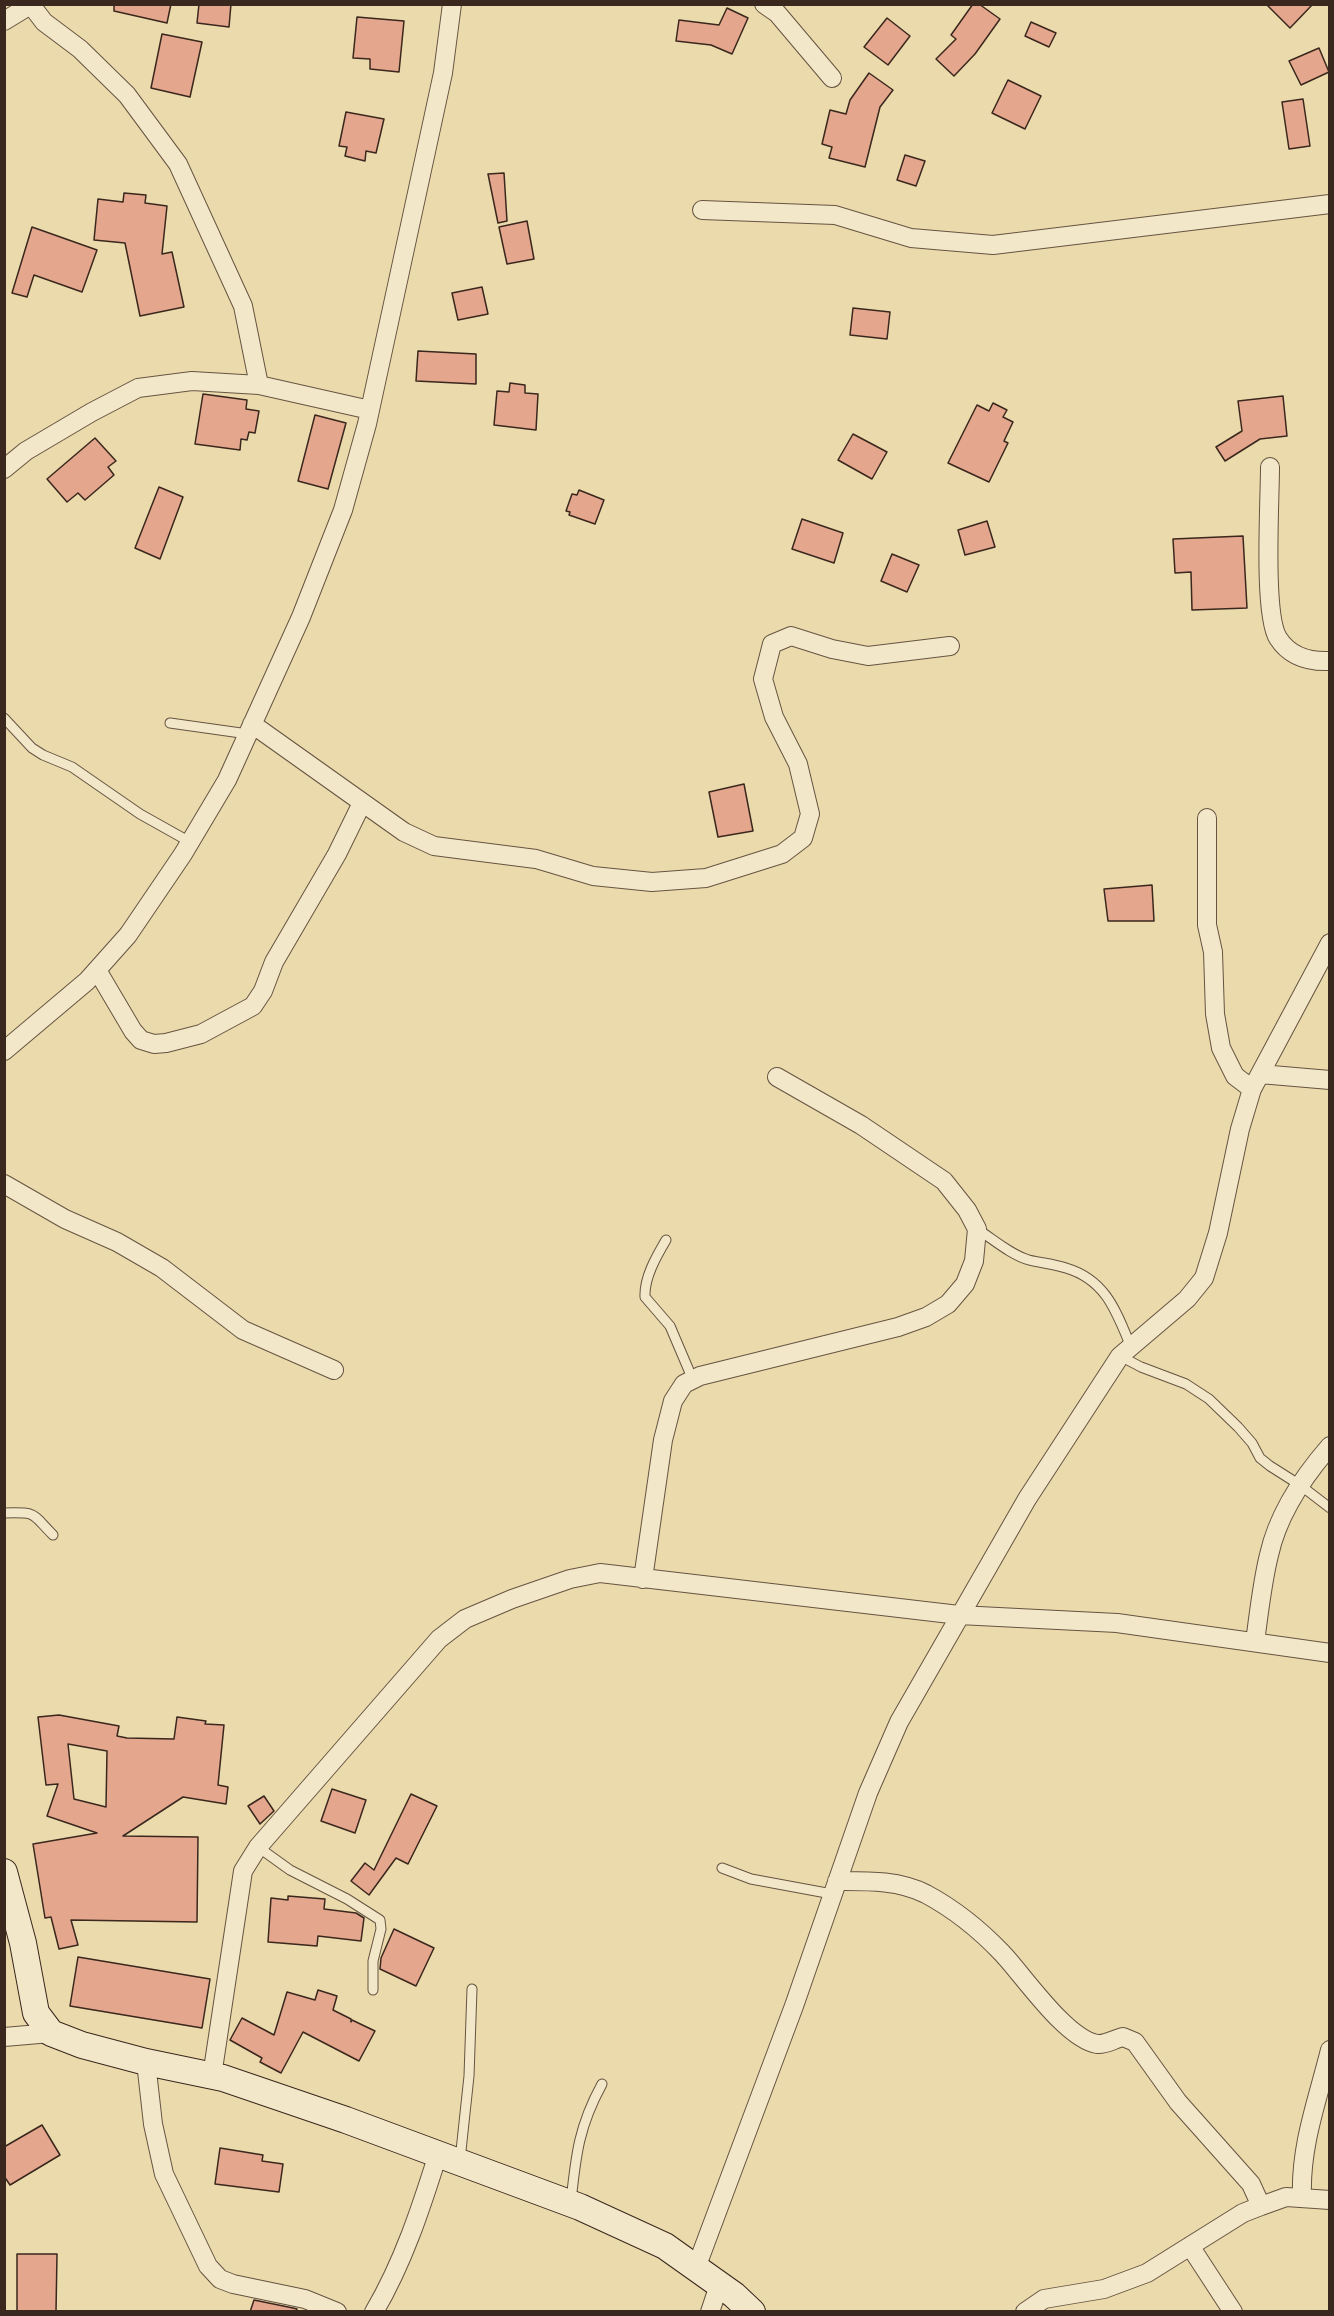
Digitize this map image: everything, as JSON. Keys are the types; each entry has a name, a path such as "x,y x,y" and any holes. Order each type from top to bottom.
{"main road":[{"path":"4,1872 23,1943 36,2013 51,2033 82,2045 212,2076 346,2120 571,2204 665,2246 734,2295 752,2312"}],"street":[{"path":"4,1051 87,981 128,935 190,842 227,780 301,617 343,510 370,410 442,73 452,4"},
{"path":"764,4 777,13 832,78"},
{"path":"4,21 32,5 44,22 80,49 127,95 178,164 243,306 259,385"},
{"path":"702,210 835,215 911,238 993,245 1329,204"},
{"path":"4,469 26,451 138,388 192,381 259,385 370,410"},
{"path":"1270,467 1269,607 1276,636 1287,650 1310,662 1329,661"},
{"path":"250,729 404,832 434,846 536,859 593,876 652,882 706,878 783,854 803,838 810,814 798,764 774,717 763,679 772,644 792,636 832,649 868,656 950,646"},
{"path":"97,970 133,1031 141,1040 154,1044 201,1034 253,1006 263,991 274,962 337,854 362,803"},
{"path":"1207,818 1207,925 1213,952 1215,1014 1221,1048 1235,1076 1256,1082 1329,1080"},
{"path":"696,2268 794,2006 867,1793 899,1722 1027,1499 1125,1351 1187,1299 1204,1278 1218,1233 1240,1128 1256,1082 1329,943"},
{"path":"643,1578 663,1440 673,1401 684,1384 710,1373 926,1317 948,1304 965,1284 974,1261 977,1229 967,1210 944,1181 861,1125 777,1077"},
{"path":"4,1184 65,1219 117,1242 162,1269 243,1330 334,1370"},
{"path":"1255,1642 1269,1553 1284,1513 1300,1485 1329,1446"},
{"path":"212,2076 243,1870 258,1847 439,1639 465,1619 512,1599 570,1579 600,1573 830,1598 959,1615 1117,1623 1329,1653"},
{"path":"834,1888 877,1881 896,1884 925,1894 962,1917 1002,1953 1040,1999 1081,2036 1096,2044 1106,2044 1123,2037 1135,2042 1178,2102 1239,2168 1251,2184 1261,2206"},
{"path":"4,2037 51,2033"},
{"path":"1302,2197 1301,2173 1304,2150 1329,2050"},
{"path":"146,2062 153,2124 164,2174 208,2265 220,2279 305,2299 337,2312"},
{"path":"374,2312 387,2289 414,2225 449,2158"},
{"path":"1025,2312 1044,2299 1104,2289 1147,2273 1244,2213 1261,2206 1286,2197 1329,2200"},
{"path":"1190,2246 1233,2312"},
{"path":"710,2312 719,2285"}],"lane":[{"path":"4,718 32,748 72,767 140,814 190,842"},
{"path":"170,723 250,729"},
{"path":"977,1229 1028,1260 1066,1268 1085,1275 1102,1289 1113,1305 1125,1351 1141,1367 1186,1384 1209,1399 1245,1435 1260,1458 1329,1508"},
{"path":"666,1240 653,1264 647,1281 645,1297 670,1326 693,1380"},
{"path":"4,1513 21,1512 35,1515 53,1534"},
{"path":"258,1847 290,1870 354,1903 380,1920 381,1929 374,1961 373,1990"},
{"path":"722,1868 751,1879 834,1888"},
{"path":"449,2158 469,2076 471,1989"},
{"path":"571,2204 579,2136 587,2110 602,2084"}],"building":[{"path":"114,4 171,4 167,23 114,11"},
{"path":"199,4 231,4 229,27 197,23"},
{"path":"973,4 979,4 1000,19 975,54 954,76 936,59 956,39 951,35"},
{"path":"1266,4 1313,4 1290,28"},
{"path":"727,8 748,18 732,54 711,45 676,41 679,20 719,25"},
{"path":"357,17 404,21 399,72 370,69 370,59 353,58"},
{"path":"887,18 910,36 888,65 864,47"},
{"path":"1031,22 1056,33 1049,47 1025,36"},
{"path":"162,34 202,42 190,97 151,88"},
{"path":"1319,48 1329,72 1301,85 1289,61"},
{"path":"869,73 893,90 880,107 865,167 829,158 832,147 822,144 830,110 846,114 850,100"},
{"path":"1008,80 1041,96 1025,129 992,113"},
{"path":"1303,99 1310,146 1289,149 1282,102"},
{"path":"346,112 384,119 376,153 366,151 365,161 345,156 347,147 339,146"},
{"path":"905,155 925,161 916,186 897,180"},
{"path":"504,173 507,221 498,223 488,174"},
{"path":"124,193 146,195 145,203 167,206 162,254 172,252 184,307 140,316 125,243 94,240 98,199 123,202"},
{"path":"527,221 534,259 507,264 499,227"},
{"path":"32,227 97,250 82,292 34,275 27,297 12,293"},
{"path":"482,287 488,314 458,320 452,293"},
{"path":"853,308 890,312 887,339 850,335"},
{"path":"418,351 476,354 476,384 416,381"},
{"path":"510,383 525,385 525,393 538,394 536,430 494,425 497,391 509,392"},
{"path":"203,394 247,400 246,409 259,411 255,433 249,432 247,440 241,439 240,450 195,444"},
{"path":"1283,396 1287,436 1260,439 1225,461 1216,447 1242,431 1238,401"},
{"path":"993,403 1007,410 1003,417 1013,422 1004,441 1008,443 989,482 948,463 977,405 989,411"},
{"path":"315,415 346,423 328,489 298,481"},
{"path":"853,434 887,452 872,479 838,460"},
{"path":"95,438 116,461 108,467 114,475 85,500 78,493 67,502 47,479"},
{"path":"159,487 183,497 160,559 135,548"},
{"path":"579,490 604,500 595,524 569,515 570,512 566,511 572,494 577,495"},
{"path":"802,519 843,533 834,563 792,549"},
{"path":"987,521 995,547 965,555 958,530"},
{"path":"1243,536 1247,608 1192,610 1191,572 1175,573 1173,539"},
{"path":"892,554 919,565 907,592 881,581"},
{"path":"744,784 753,831 718,837 709,792"},
{"path":"1152,885 1154,921 1108,921 1104,889"},
{"path":"59,1715 119,1726 117,1736 127,1738 174,1739 177,1717 206,1721 205,1724 224,1725 218,1785 228,1787 226,1804 183,1797 123,1836 198,1837 197,1922 71,1920 78,1945 59,1949 51,1917 45,1918 33,1844 97,1833 47,1816 58,1784 46,1785 38,1717","holes":["68,1744 107,1751 106,1807 74,1799"]},
{"path":"332,1789 366,1800 355,1833 321,1821"},
{"path":"411,1794 437,1806 408,1864 396,1858 369,1895 351,1881 365,1863 374,1870"},
{"path":"264,1796 274,1811 260,1824 248,1806"},
{"path":"288,1896 325,1899 324,1909 356,1913 364,1918 361,1941 318,1936 317,1946 268,1942 271,1898 288,1900"},
{"path":"394,1929 434,1948 416,1986 380,1969 381,1958"},
{"path":"78,1957 210,1979 202,2028 70,2006"},
{"path":"318,1990 337,1996 333,2010 351,2019 351,2022 352,2020 375,2031 359,2061 303,2032 281,2073 260,2062 262,2058 230,2040 242,2018 274,2035 287,1992 315,2000"},
{"path":"42,2125 60,2155 10,2185 4,2176 4,2147"},
{"path":"220,2148 263,2155 262,2161 283,2164 279,2192 215,2184"},
{"path":"17,2254 57,2254 56,2312 17,2312"},
{"path":"254,2300 297,2309 296,2312 250,2312"}]}
